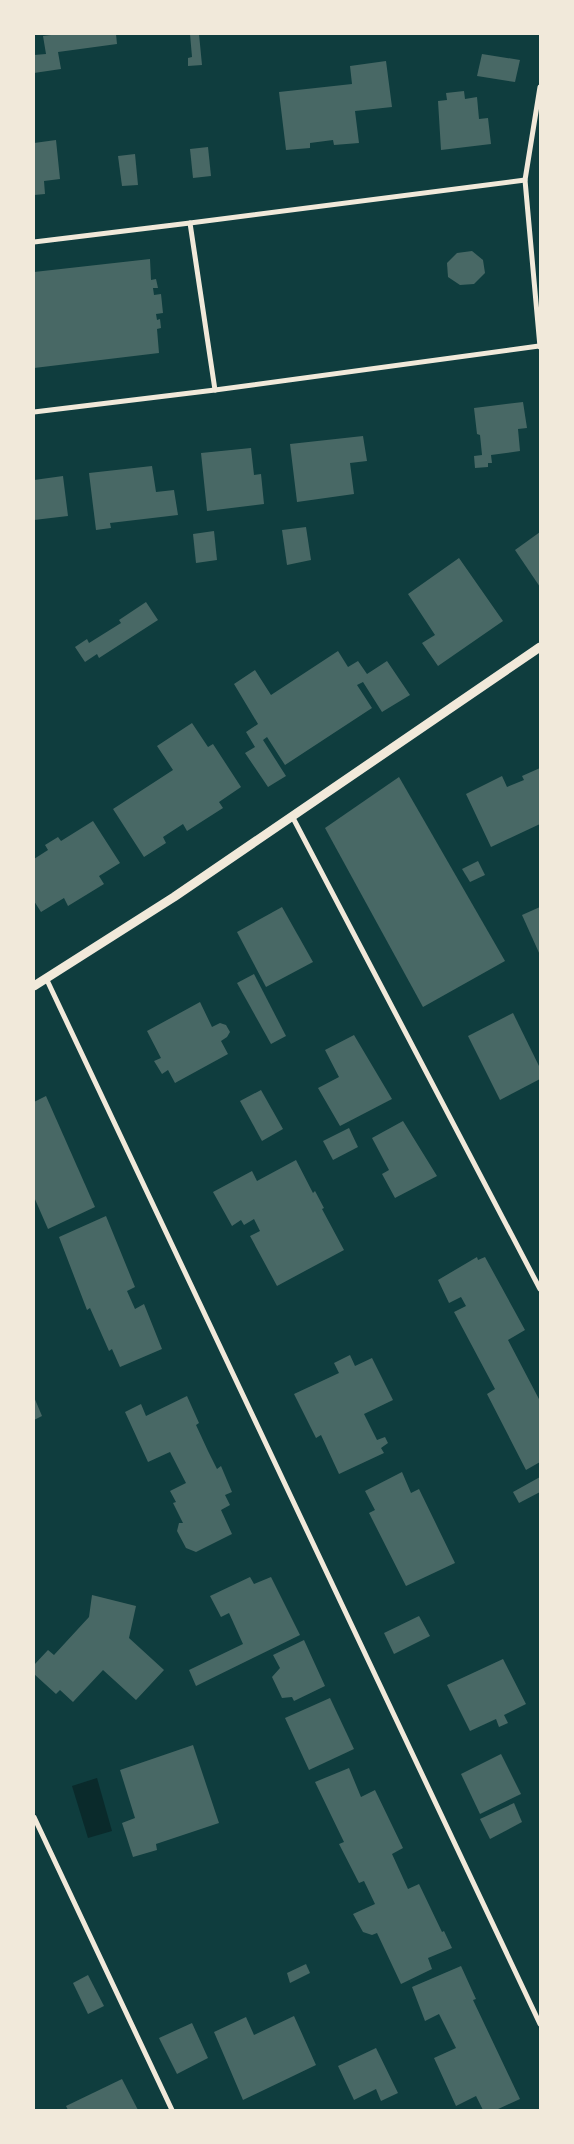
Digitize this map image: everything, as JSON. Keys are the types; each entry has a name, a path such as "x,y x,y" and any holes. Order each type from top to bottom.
{"street":[{"path":"34,412 540,347 526,180 540,87"},
{"path":"34,242 526,180"},
{"path":"190,223 215,390"},
{"path":"34,986 174,897 291,815 540,647"},
{"path":"291,815 540,1289"},
{"path":"46,978 540,2024"},
{"path":"34,1817 172,2110"}],"water":[{"path":"97,1778 112,1831 88,1838 72,1786"}],"building":[{"path":"59,34 116,34 117,44 58,52 61,69 34,73 34,55 46,54 43,36"},
{"path":"190,34 199,34 202,65 188,66 188,58 192,57"},
{"path":"482,54 520,60 515,82 477,76"},
{"path":"386,61 392,107 355,111 359,143 334,145 333,140 310,143 310,148 286,150 279,92 352,84 350,66"},
{"path":"464,91 465,99 477,97 479,119 488,118 491,144 441,150 438,101 447,100 446,93"},
{"path":"56,140 60,179 44,181 45,194 34,195 34,143"},
{"path":"208,147 211,176 193,178 190,149"},
{"path":"135,154 138,185 122,186 118,156"},
{"path":"472,251 483,260 485,273 474,284 460,285 448,277 447,263 457,253"},
{"path":"150,259 151,280 156,279 158,288 153,288 154,295 161,294 163,313 156,314 157,320 160,319 161,328 157,329 159,353 34,368 34,272"},
{"path":"523,402 527,428 518,429 520,451 491,455 492,463 488,463 488,467 475,468 474,456 482,455 474,408"},
{"path":"363,436 367,461 350,463 354,494 297,502 290,444"},
{"path":"251,448 254,475 261,474 264,504 207,511 201,453"},
{"path":"152,466 156,492 174,490 178,515 110,523 111,528 96,530 89,473"},
{"path":"63,476 68,516 34,520 34,480"},
{"path":"306,527 311,560 287,565 282,530"},
{"path":"214,531 217,560 196,563 193,534"},
{"path":"540,532 540,587 515,550"},
{"path":"459,558 503,621 438,666 422,643 435,635 408,594"},
{"path":"146,602 158,620 99,658 97,654 85,662 75,647 87,639 89,643 121,623 119,620"},
{"path":"338,651 348,667 358,661 367,674 387,661 410,695 382,712 363,682 357,685 372,708 285,765 267,737 263,740 286,776 268,787 245,753 255,747 246,732 258,724 234,684 255,670 271,695"},
{"path":"192,723 208,747 213,744 241,787 219,802 223,808 187,831 183,824 163,837 166,843 144,857 113,809 173,770 157,746"},
{"path":"540,768 540,824 491,847 466,794 502,776 507,787 524,780 522,776"},
{"path":"399,777 505,961 423,1007 325,828"},
{"path":"93,821 120,863 99,876 104,884 68,906 64,898 41,912 34,901 34,859 48,850 45,845 58,837 61,841"},
{"path":"478,861 485,875 470,882 462,869"},
{"path":"282,907 313,962 266,987 237,932"},
{"path":"540,907 540,955 522,915"},
{"path":"254,974 286,1036 271,1044 237,983"},
{"path":"200,1002 212,1027 220,1023 226,1025 230,1032 221,1041 228,1054 175,1083 168,1070 162,1074 154,1061 161,1058 147,1031"},
{"path":"513,1013 540,1068 540,1079 500,1100 468,1036"},
{"path":"354,1035 392,1099 340,1126 318,1088 339,1077 325,1050"},
{"path":"261,1090 283,1129 262,1141 240,1101"},
{"path":"46,1096 95,1207 48,1229 34,1197 34,1102"},
{"path":"403,1121 437,1176 395,1198 382,1174 389,1170 372,1138"},
{"path":"349,1128 358,1147 333,1160 323,1141"},
{"path":"296,1160 313,1193 315,1191 324,1208 322,1209 344,1250 277,1286 250,1236 260,1231 254,1219 244,1225 241,1220 232,1226 213,1192 252,1171 257,1181"},
{"path":"106,1216 135,1287 127,1291 135,1309 144,1304 162,1349 120,1367 112,1349 109,1351 90,1308 87,1310 59,1237"},
{"path":"477,1257 478,1260 485,1257 525,1330 508,1340 540,1401 540,1462 526,1470 487,1394 495,1389 454,1312 466,1306 461,1297 449,1303 438,1280"},
{"path":"350,1355 355,1366 372,1358 393,1400 364,1414 377,1440 385,1437 388,1443 381,1448 384,1453 339,1474 321,1435 316,1438 294,1394 339,1373 334,1363"},
{"path":"187,1396 199,1423 196,1425 208,1451 217,1469 221,1466 232,1492 225,1495 230,1505 221,1510 232,1534 196,1552 186,1548 177,1531 179,1523 183,1523 173,1503 176,1502 170,1491 186,1483 170,1452 148,1462 125,1412 141,1404 146,1416"},
{"path":"34,1397 42,1416 34,1420"},
{"path":"402,1472 411,1493 419,1489 455,1563 406,1586 369,1513 375,1510 365,1491"},
{"path":"540,1477 540,1492 519,1503 513,1492"},
{"path":"250,1577 254,1584 271,1577 300,1635 196,1686 189,1670 243,1644 229,1613 221,1617 210,1596"},
{"path":"92,1595 136,1606 129,1638 164,1670 136,1700 103,1670 73,1702 60,1690 56,1694 34,1674 34,1665 48,1650 54,1655 89,1617"},
{"path":"419,1616 430,1636 394,1654 384,1633"},
{"path":"304,1640 325,1686 294,1701 292,1697 282,1698 272,1677 280,1668 273,1655"},
{"path":"503,1659 526,1704 504,1715 508,1723 499,1727 496,1719 470,1731 447,1685"},
{"path":"330,1698 354,1749 309,1770 285,1718"},
{"path":"193,1745 219,1823 156,1844 157,1850 133,1857 122,1823 135,1818 120,1770"},
{"path":"501,1754 521,1794 480,1814 461,1774"},
{"path":"349,1768 361,1797 375,1790 403,1848 392,1854 408,1889 419,1884 442,1932 444,1931 452,1948 428,1958 432,1969 401,1984 377,1933 372,1935 363,1932 353,1914 375,1904 364,1881 359,1883 339,1844 344,1842 315,1782"},
{"path":"514,1803 522,1822 490,1839 480,1819"},
{"path":"306,1964 310,1973 290,1983 287,1973"},
{"path":"461,1966 476,1999 473,2000 520,2099 496,2110 483,2110 476,2096 456,2106 434,2058 456,2048 439,2014 425,2021 412,1987"},
{"path":"88,1975 104,2006 88,2014 73,1983"},
{"path":"294,2016 316,2065 243,2100 214,2032 246,2017 254,2035"},
{"path":"192,2023 208,2058 177,2074 159,2038"},
{"path":"376,2048 398,2093 381,2101 376,2089 354,2100 338,2066"},
{"path":"122,2079 138,2110 68,2110 66,2106"}]}
